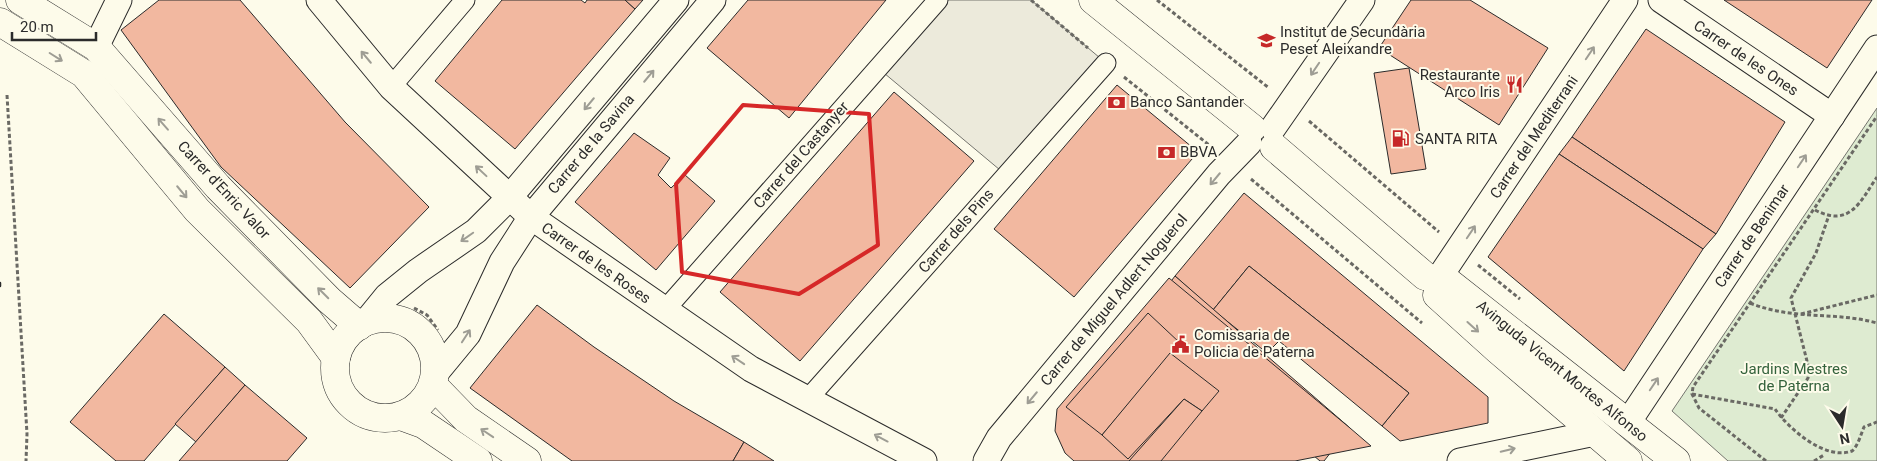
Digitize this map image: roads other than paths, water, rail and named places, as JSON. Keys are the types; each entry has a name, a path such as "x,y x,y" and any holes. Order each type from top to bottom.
{"street":[{"name":"Carrer d'Enric Valor","path":"20,0 96,47 218,187 329,300 362,324"},
{"path":"96,47 119,0"},
{"name":"Carrer de les Roses","path":"319,0 391,87 531,217 751,369 924,461"},
{"path":"391,87 465,0"},
{"name":"Carrer de la Savina","path":"362,324 387,296 418,270 476,231 509,198 676,0"},
{"name":"Carrer de la Savina","path":"434,380 468,334 502,262 531,217 713,0"},
{"name":"Carrer del Castanyer","path":"664,310 938,0"},
{"name":"Avinguda Vicent Mortes Alfonso","path":"1093,0 1255,141 1676,461"},
{"name":"Carrer de Miguel Adlert Noguerol","path":"986,461 999,438 1255,141 1291,105 1362,0"},
{"name":"Carrer del Mediterrani","path":"1438,281 1625,0"},
{"name":"Carrer de les Ones","path":"1661,0 1832,116"},
{"name":"Carrer d'Enric Valor","path":"0,22 84,74 197,210 309,321 336,358"},
{"name":"Carrer de Benimar","path":"1627,424 1877,48"},
{"name":"Carrer dels Pins","path":"807,400 1106,63"},
{"name":"Avinguda Vicent Mortes Alfonso","path":"1438,281 1594,433 1628,461"},
{"path":"380,319 394,319 409,324 421,333 430,345 435,359 434,380 425,399 415,409 401,416 379,418 358,411 347,401 339,388 335,374 336,358 348,334 362,324 380,319"},
{"path":"434,380 466,419 527,461"},
{"path":"401,416 423,424 478,461"},
{"path":"1460,461 1594,433"}],"place":[{"name":"Institut de Secundària Peset Aleixandre","path":"1266,41"},
{"name":"Restaurante Arco Iris","path":"1514,84"},
{"name":"Banco Santander","path":"1116,102"},
{"name":"SANTA RITA","path":"1401,139"},
{"name":"BBVA","path":"1166,152"},
{"name":"Comissaria de Policia de Paterna","path":"1180,344"}],"park label":[{"name":"Jardins Mestres de Paterna","path":"1794,378"}]}
